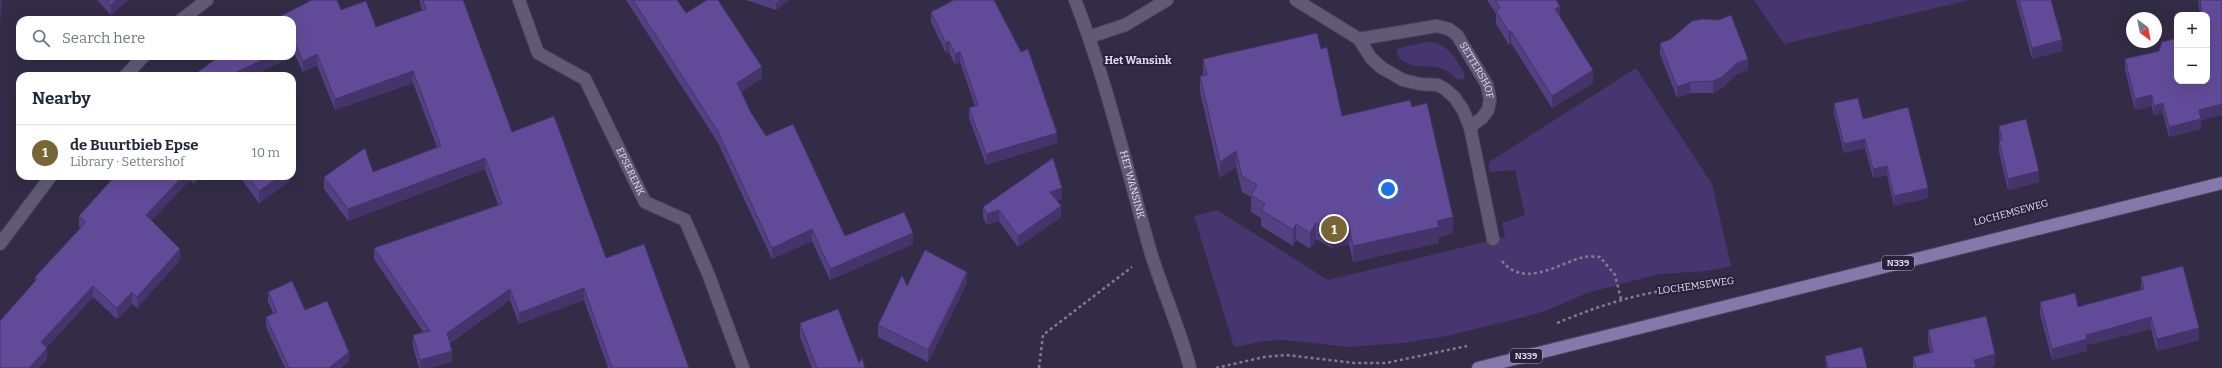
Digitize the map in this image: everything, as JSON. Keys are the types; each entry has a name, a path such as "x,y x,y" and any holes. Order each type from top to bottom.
{"main road":[{"name":"LOCHEMSEWEG","path":"1478,368 2222,183"}],"street":[{"path":"186,16 207,0"},
{"name":"EPSERENK","path":"519,0 538,53 585,79 646,202 685,220 709,276 743,368"},
{"name":"HET WANSINK","path":"1075,0 1090,37 1151,252 1185,349 1190,368"},
{"path":"1090,37 1125,25 1167,0"},
{"path":"1296,0 1359,39 1371,58 1382,68 1403,80 1420,84 1438,85 1455,98 1463,110 1470,127 1493,239"},
{"name":"SETTERSHOF","path":"1359,39 1437,26 1449,30 1457,35 1487,86 1490,99 1488,110 1482,118 1470,127"},
{"path":"129,72 140,60"},
{"path":"0,244 48,180"}],"path":[{"path":"1493,239 1498,256 1505,265 1513,270 1523,273 1532,274 1547,272 1586,256 1600,257 1615,275 1621,299"},
{"path":"1039,368 1043,335 1151,252"},
{"name":"LOCHEMSEWEG","path":"1553,324 1596,306 1621,299 1665,289 1708,286"},
{"path":"1216,368 1264,357 1286,356 1355,363 1386,363 1470,345"}],"shaded area":[{"path":"1754,0 1969,0 1784,44"},
{"path":"1426,42 1440,44 1450,52 1465,74 1463,80 1457,79 1449,72 1440,68 1411,65 1397,55 1397,50 1400,48"},
{"path":"1636,68 1712,184 1731,266 1707,271 1659,274 1587,293 1545,311 1447,336 1404,343 1348,347 1284,340 1264,341 1234,347 1194,216 1217,210 1328,280 1505,237 1502,223 1525,215 1515,170 1491,172 1489,170 1489,162"}],"building":[{"path":"107,0 116,0 111,5"},
{"path":"312,0 337,0 341,10 366,1 376,27 426,9 423,0 463,0 512,132 554,116 606,258 644,244 689,368 612,368 584,288 519,313 510,289 447,333 452,351 420,360 413,335 430,331 374,248 502,204 485,158 348,209 324,177 365,148 373,172 441,146 413,71 335,99 317,54 303,61 296,46 296,16 281,16"},
{"path":"633,0 677,0 686,13 707,0 718,0 762,67 737,83 750,111 766,136 793,124 845,236 904,212 913,233 830,269 812,229 772,248 717,130"},
{"path":"767,0 780,0 776,3"},
{"path":"954,0 994,0 1021,52 1028,49 1057,133 986,154 969,108 978,105 960,52 955,54 949,41 946,43 931,12"},
{"path":"1495,0 1556,0 1560,6 1555,9 1593,70 1552,96 1511,31 1509,32 1496,11 1500,8"},
{"path":"2019,0 2051,0 2062,40 2032,48"},
{"path":"2200,0 2222,0 2222,104 2199,110 2201,119 2169,127 2163,103 2154,106 2152,95 2135,99 2125,59 2159,51 2160,48 2162,48 2162,42 2174,39 2174,84 2210,84 2210,12 2202,12"},
{"path":"1731,15 1748,59 1737,63 1722,77 1713,81 1690,82 1677,87 1660,43 1671,39 1692,21 1703,19 1719,20"},
{"path":"1317,33 1321,49 1327,47 1342,116 1410,100 1412,107 1427,103 1453,217 1437,221 1439,227 1353,246 1349,228 1331,232 1316,223 1310,233 1296,224 1293,230 1261,210 1265,204 1251,195 1257,185 1242,176 1236,151 1220,162 1200,76 1207,75 1203,59"},
{"path":"214,60 262,60 237,72 198,72"},
{"path":"1858,98 1863,119 1908,107 1928,188 1894,196 1887,166 1873,169 1865,139 1844,144 1834,103"},
{"path":"2026,119 2039,171 2008,179 1999,141 2002,140 1999,126"},
{"path":"1053,158 1062,188 1050,192 1061,206 1018,236 999,210 987,214 983,207"},
{"path":"111,180 179,180 146,215 180,249 137,297 132,292 117,308 93,286 41,342 47,348 29,368 0,368 0,321 37,279 35,277 86,222 79,216"},
{"path":"251,180 275,180 259,191"},
{"path":"925,250 967,272 928,350 878,325 902,275 907,286"},
{"path":"2183,266 2199,328 2157,339 2151,317 2086,335 2087,339 2052,349 2040,302 2075,293 2078,307 2144,289 2141,277"},
{"path":"292,281 305,310 327,301 349,352 329,368 289,368 266,317 277,312 268,292"},
{"path":"838,309 859,363 862,358 865,368 817,368 800,323"},
{"path":"1986,316 1995,354 1974,360 1976,367 1974,368 1916,368 1913,357 1933,352 1928,330"},
{"path":"1862,347 1867,368 1828,368 1825,356"}],"place":[{"name":"de Buurtbieb Epse","path":"1334,229"}],"district":[{"name":"Het Wansink","path":"1138,60"}]}
